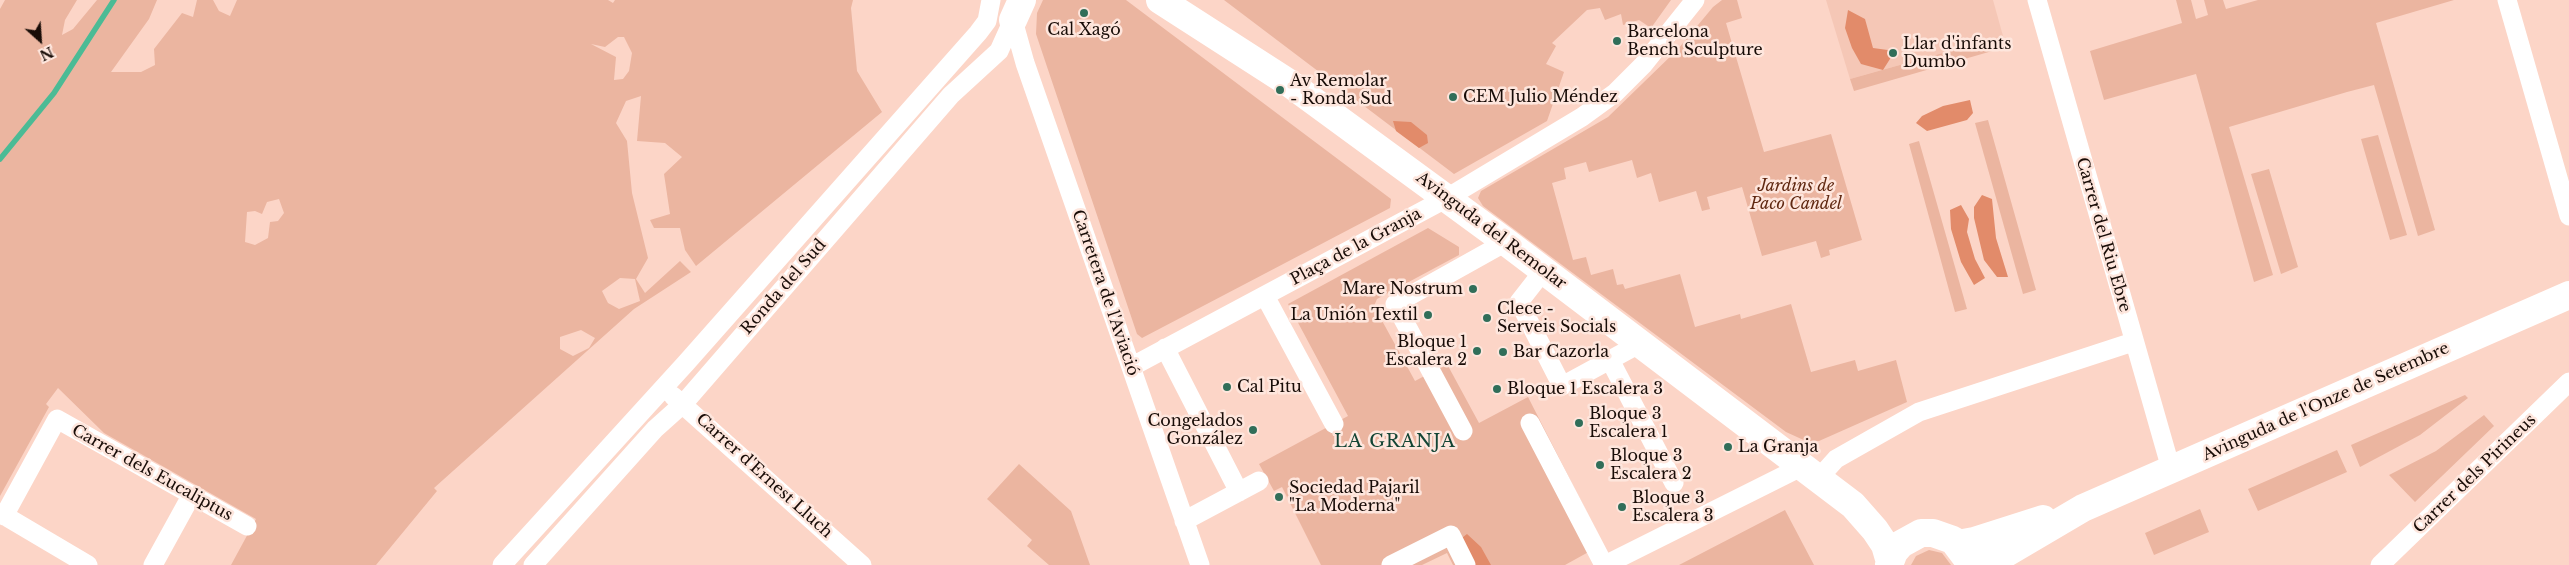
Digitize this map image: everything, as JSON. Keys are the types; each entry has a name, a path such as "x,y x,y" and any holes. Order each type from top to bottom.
{"street":[{"name":"Ronda del Sud","path":"502,565 664,388 978,33 987,21 991,0"},
{"name":"Avinguda del Remolar","path":"1160,0 1271,69 1544,270 1853,505 1875,530 1885,545 1889,563"},
{"name":"Avinguda del Remolar","path":"1191,0 1271,69"},
{"name":"Plaça de la Granja","path":"1131,367 1447,198 1582,117 1614,93 1643,65 1695,0"},
{"name":"Carrer del Riu Ebre","path":"2037,0 2133,342 2171,469"},
{"path":"2507,0 2569,216"},
{"name":"Ronda del Sud","path":"533,565 655,429 684,404 951,95 999,51 1017,10"},
{"name":"Carretera de l'Aviació","path":"1017,10 1032,83 1200,565"},
{"path":"1463,431 1395,304 1506,242"},
{"path":"1544,270 1519,302 1562,386 1641,343"},
{"name":"Avinguda de l'Onze de Setembre","path":"1964,555 2082,508 2569,295"},
{"path":"1265,296 1334,424"},
{"path":"1530,424 1604,565 1809,473 1919,412 2133,342"},
{"path":"1165,348 1239,492"},
{"path":"1610,360 1674,483"},
{"name":"Carrer dels Pirineus","path":"2380,565 2569,382"},
{"name":"Carrer d'Ernest Lluch","path":"664,388 862,565"},
{"name":"Carrer dels Eucaliptus","path":"2,514 57,419 247,526"},
{"path":"1184,521 1259,481"},
{"path":"153,565 191,496"},
{"name":"Avinguda del Remolar","path":"1853,505 1921,534 1944,535 1964,555"},
{"name":"Avinguda de l'Onze de Setembre","path":"1986,565 2082,508"},
{"path":"2,514 88,565"},
{"path":"1889,563 1902,544 1921,534"},
{"path":"1391,565 1451,535 1466,565"}],"shaded area":[{"name":"Llar d'infants Dumbo","path":"1826,0 1993,0 2003,36 1850,79"},
{"path":"1848,10 1865,19 1873,48 1895,51 1883,70 1861,64 1852,48 1845,28"},
{"path":"1970,100 1973,113 1967,120 1927,131 1916,123 1922,116 1943,106"},
{"path":"1393,121 1411,122 1427,135 1428,143 1419,148 1396,131"},
{"path":"1982,195 1992,199 1996,238 2008,277 1997,277 1984,260 1974,218 1974,207"},
{"path":"1961,205 1969,219 1967,232 1975,259 1985,278 1974,285 1961,262 1951,229 1950,210"},
{"path":"1467,534 1481,547 1491,565 1472,565 1458,541"}],"green space":[{"path":"5,0 77,0 65,20 62,35 73,29 97,0 157,0 149,19 111,72 141,72 155,65 154,49 182,13 193,17 197,0 213,0 219,11 230,16 237,0 608,0 613,3 615,0 853,0 851,8 857,71 882,112 696,266 685,250 680,228 654,228 650,220 670,214 664,174 682,157 665,143 637,141 641,96 626,101 616,123 627,141 632,193 648,258 636,279 645,293 680,261 691,272 634,309 434,488 437,491 376,565 231,565 256,519 104,433 58,388 46,404 49,407 0,496 0,9","holes":["618,37 624,37 632,53 629,71 623,79 614,80 616,57 591,44 605,47","279,199 284,213 278,221 270,222 268,238 255,245 245,242 247,212 255,211 262,214 267,202","620,278 635,279 640,301 619,309 608,303 602,291","581,330 595,338 589,348 573,356 560,349 560,337"]},
{"path":"1043,0 1126,0 1391,199 1390,208 1142,338 1137,334 1036,34 1037,13"},
{"name":"CEM Julio Méndez","path":"1224,0 1671,0 1651,28 1639,20 1623,25 1621,14 1605,20 1600,8 1587,10 1552,43 1556,46 1546,64 1564,72 1547,121 1454,174"},
{"name":"Jardins de Paco Candel","path":"1722,0 1737,0 1742,18 1726,23 1764,152 1831,134 1862,240 1829,250 1830,255 1821,258 1816,241 1762,256 1742,187 1707,197 1710,209 1702,211 1696,191 1659,202 1651,173 1637,178 1632,160 1589,172 1586,162 1564,168 1566,179 1552,183 1573,260 1586,257 1591,275 1613,269 1617,285 1623,284 1625,289 1680,274 1695,327 1740,314 1741,319 1791,304 1811,372 1855,360 1858,371 1896,360 1907,402 1819,441 1808,442 1786,432 1483,206 1478,198 1481,191 1608,117 1678,49 1713,7"},
{"path":"2176,0 2191,0 2196,19 2208,15 2204,0 2223,0 2226,9 2258,0 2454,0 2376,23 2435,230 2418,236 2374,85 2347,92 2229,127 2273,275 2254,282 2196,74 2104,100 2090,51 2182,23"},
{"path":"2003,36 2006,47 1854,91 1850,79"},
{"path":"1988,120 2036,290 2023,294 1975,123"},
{"path":"2378,135 2407,235 2390,240 2361,139"},
{"path":"1919,141 1967,309 1955,312 1909,144"},
{"path":"2269,169 2298,267 2281,274 2251,174"},
{"path":"1428,228 1459,247 1459,255 1377,299 1374,306 1415,381 1447,364 1479,423 1528,397 1603,544 1565,565 1453,565 1447,553 1422,565 1321,565 1282,487 1274,491 1259,464 1348,416 1288,304"},
{"path":"2465,395 2468,398 2420,435 2360,467 2351,445"},
{"path":"2484,415 2494,426 2415,502 2389,475 2436,451"},
{"path":"2337,450 2347,472 2258,511 2248,489"},
{"path":"1019,464 1071,511 1090,565 1049,565 1027,546 1032,540 987,499"},
{"path":"2200,509 2209,532 2154,555 2145,533"},
{"path":"1785,510 1814,565 1679,565"},
{"path":"1929,550 1942,553 1951,565 1911,565 1916,556"}],"waterway":[{"path":"0,159 54,93 114,0"}],"place":[{"name":"Cal Xagó","path":"1084,13"},
{"name":"Barcelona Bench Sculpture","path":"1617,41"},
{"name":"Llar d'infants Dumbo","path":"1893,53"},
{"name":"Av Remolar - Ronda Sud","path":"1280,90"},
{"name":"CEM Julio Méndez","path":"1453,97"},
{"name":"Mare Nostrum","path":"1473,289"},
{"name":"La Unión Textil","path":"1428,315"},
{"name":"Clece - Serveis Socials","path":"1487,318"},
{"name":"Bloque 1 Escalera 2","path":"1477,351"},
{"name":"Bar Cazorla","path":"1503,352"},
{"name":"Cal Pitu","path":"1227,387"},
{"name":"Bloque 1 Escalera 3","path":"1497,389"},
{"name":"Bloque 3 Escalera 1","path":"1579,423"},
{"name":"Congelados González","path":"1253,430"},
{"name":"La Granja","path":"1728,447"},
{"name":"Bloque 3 Escalera 2","path":"1600,465"},
{"name":"Sociedad Pajaril \"La Moderna\"","path":"1279,497"},
{"name":"Bloque 3 Escalera 3","path":"1622,507"}],"district":[{"name":"LA GRANJA","path":"1395,442"}]}
